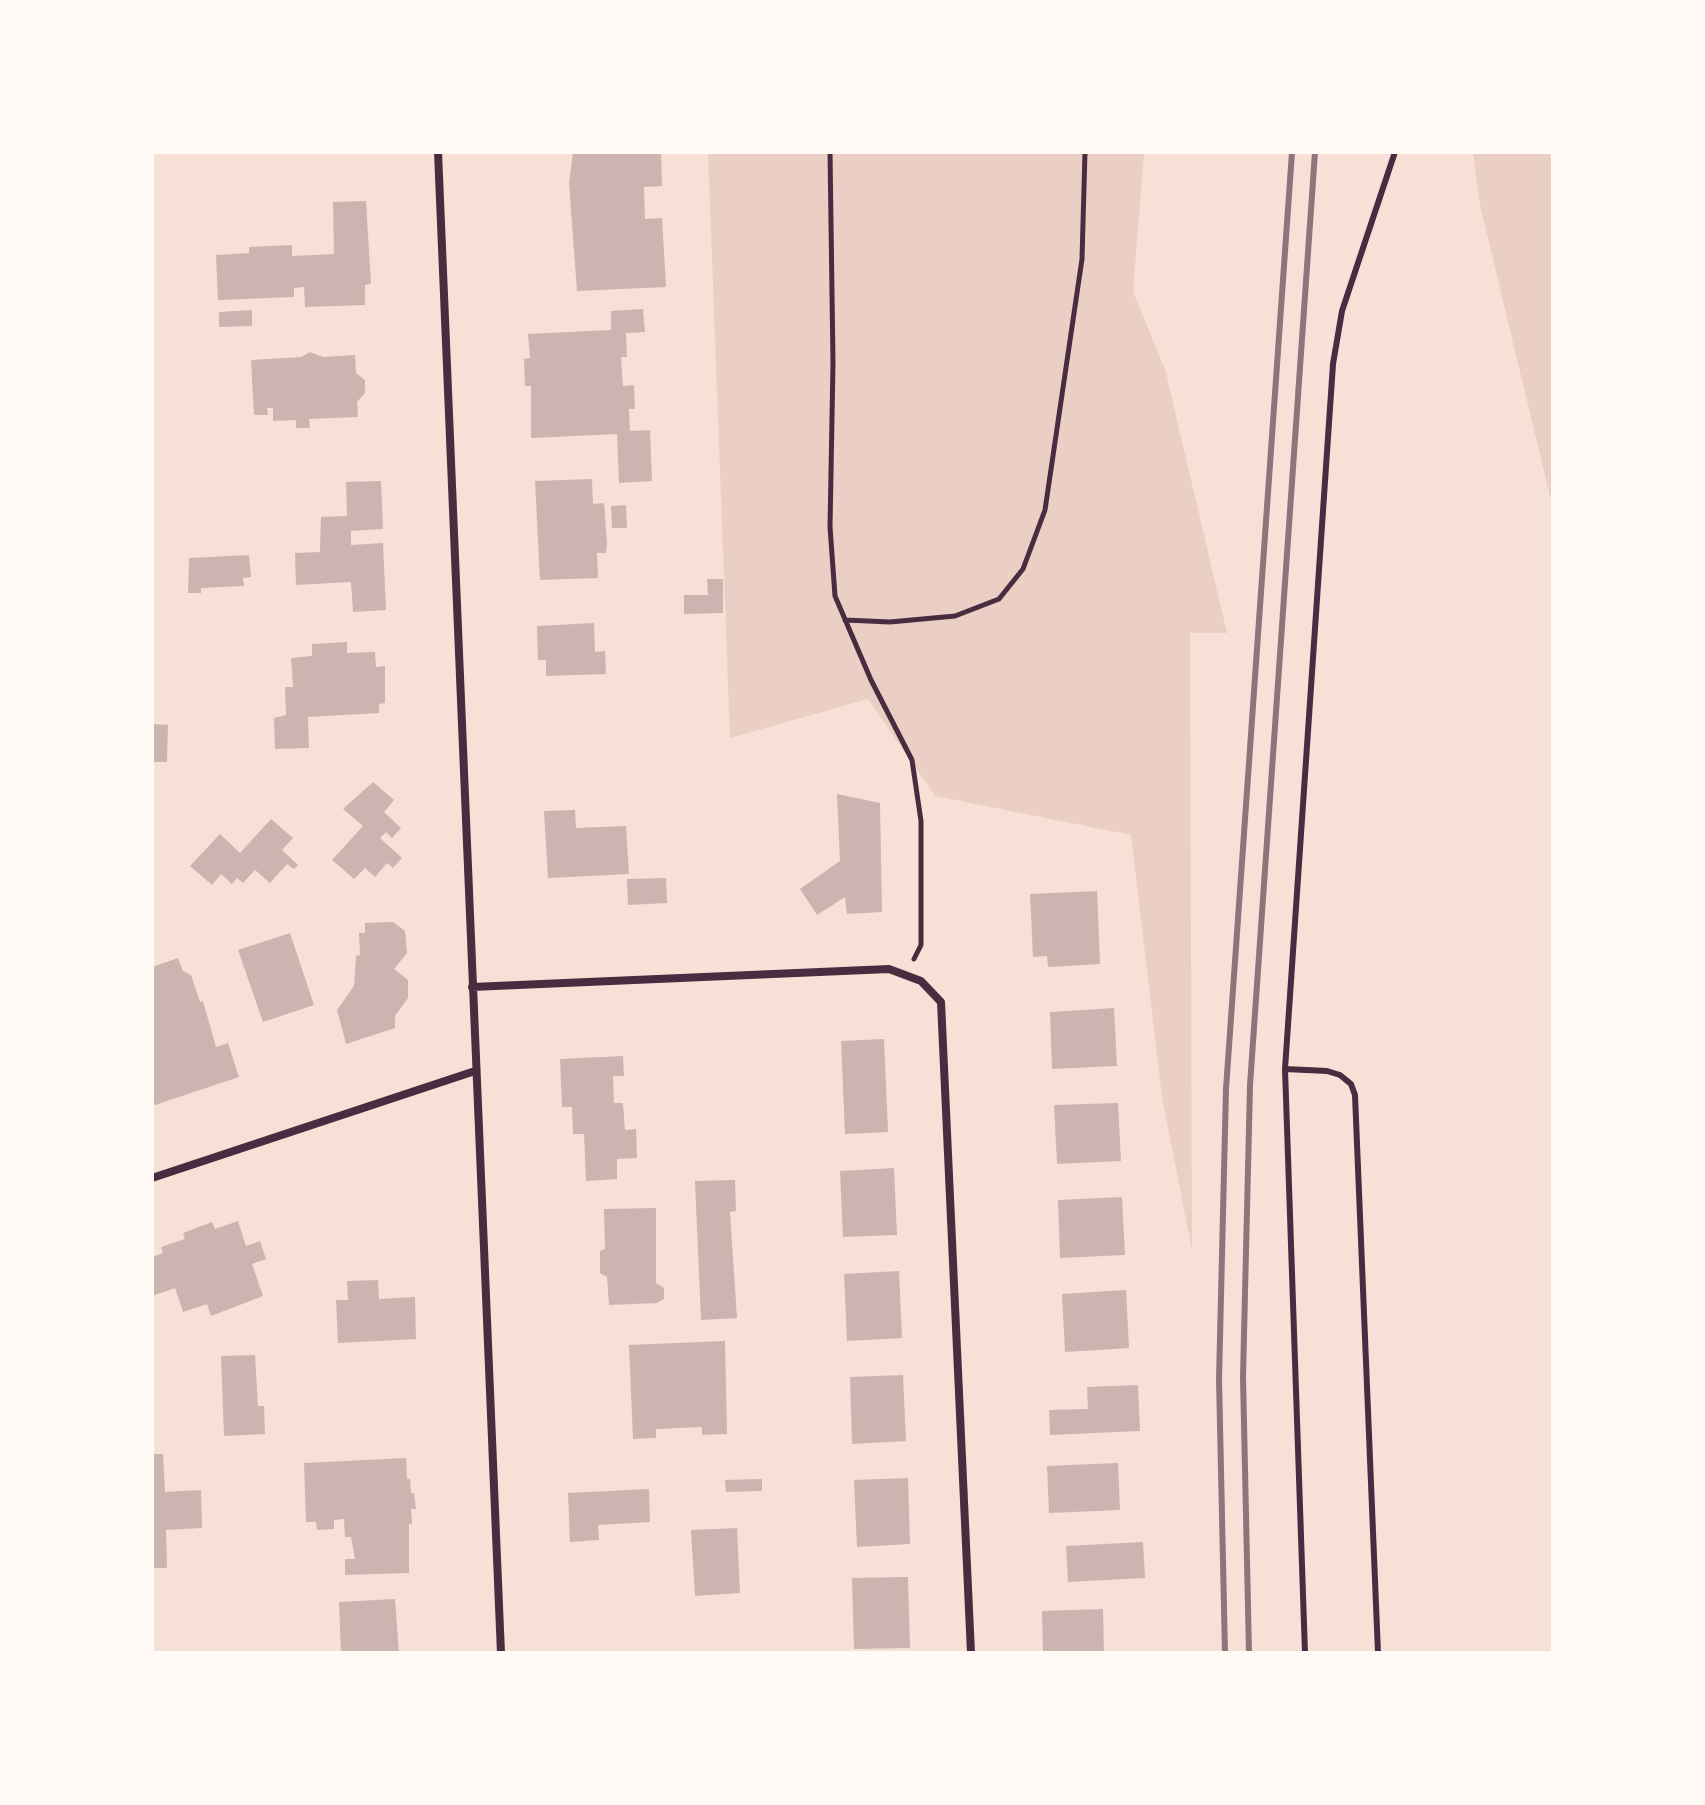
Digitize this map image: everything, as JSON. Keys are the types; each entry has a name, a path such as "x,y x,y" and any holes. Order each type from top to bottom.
{"street":[{"path":"438,152 501,1653"},
{"path":"472,987 889,969 921,981 941,1002 971,1653"},
{"path":"152,1178 475,1071"}],"lane":[{"path":"1305,1653 1285,1069 1333,364 1342,311 1395,152"},
{"path":"1285,1069 1327,1071 1340,1075 1351,1084 1355,1095 1378,1653"}],"path":[{"path":"830,152 833,363 830,527 835,596 912,760 921,821 921,945"},
{"path":"845,620 890,622 955,616 999,599 1023,569 1048,495 1082,259 1085,152"}],"shaded area":[{"path":"708,152 1144,152 1133,292 1165,369 1227,633 1190,633 1192,1250 1162,1097 1131,835 935,796 868,699 730,738"},
{"path":"1473,152 1553,152 1553,509 1480,205"}],"building":[{"path":"573,152 661,152 662,186 644,187 645,219 662,218 666,287 577,291 569,183"},
{"path":"366,201 371,284 365,285 365,305 305,307 304,287 294,288 294,297 218,300 216,255 249,253 249,247 292,245 292,256 334,254 333,202"},
{"path":"643,309 645,332 626,333 627,357 621,357 623,386 634,385 635,409 629,409 630,431 650,430 652,481 619,483 617,434 531,438 531,386 525,386 524,359 530,358 528,334 611,330 611,311"},
{"path":"252,310 252,326 219,327 219,312"},
{"path":"310,352 323,357 355,355 356,373 365,380 365,393 357,402 358,417 309,419 310,428 296,428 296,420 273,421 273,408 267,408 268,415 254,415 251,360 301,357"},
{"path":"592,479 593,504 604,503 607,543 606,553 597,553 598,578 540,580 535,481"},
{"path":"381,481 383,529 351,531 351,545 383,543 386,610 353,612 351,582 296,585 295,553 320,552 321,517 347,516 346,482"},
{"path":"626,505 627,528 612,528 611,506"},
{"path":"249,555 251,577 243,578 244,586 201,588 201,593 188,593 189,558"},
{"path":"707,579 723,579 723,613 684,614 684,595 708,595"},
{"path":"594,623 595,652 605,651 606,674 546,676 546,660 538,660 537,626"},
{"path":"347,642 347,653 375,652 376,667 385,666 385,703 379,704 379,713 308,717 309,748 275,749 274,718 286,715 285,687 293,687 291,658 312,656 312,644"},
{"path":"152,724 168,725 167,762 152,762"},
{"path":"373,782 394,800 384,812 401,828 392,838 386,832 380,838 402,858 393,868 387,863 375,877 365,868 354,879 332,860 363,826 343,809"},
{"path":"837,794 880,803 882,912 847,914 845,897 817,915 800,889 840,861"},
{"path":"575,810 576,828 626,826 629,874 548,878 544,811"},
{"path":"271,819 293,838 282,850 298,865 294,869 287,864 270,883 255,870 243,883 237,878 232,884 221,874 212,885 190,866 220,834 240,853"},
{"path":"666,878 667,903 628,905 627,879"},
{"path":"1097,891 1100,964 1048,967 1047,956 1033,957 1030,894"},
{"path":"393,922 405,931 407,953 394,969 408,980 408,998 395,1016 395,1028 346,1044 337,1010 354,986 356,956 360,955 359,933 365,933 365,923"},
{"path":"290,933 314,1005 263,1022 238,950"},
{"path":"178,958 183,971 191,975 200,1002 203,1001 216,1047 228,1043 239,1077 152,1106 152,967"},
{"path":"1114,1008 1117,1066 1052,1069 1050,1012"},
{"path":"884,1039 888,1132 845,1134 841,1041"},
{"path":"623,1056 624,1076 613,1076 614,1103 623,1103 625,1130 636,1129 637,1158 617,1159 617,1179 586,1181 584,1134 573,1134 572,1107 562,1107 560,1059"},
{"path":"1118,1103 1121,1161 1057,1164 1054,1105"},
{"path":"894,1168 897,1235 843,1237 840,1171"},
{"path":"735,1180 736,1211 730,1212 737,1318 701,1320 695,1181"},
{"path":"1122,1197 1125,1255 1060,1258 1058,1200"},
{"path":"656,1208 656,1283 664,1288 664,1299 657,1303 609,1305 607,1277 600,1273 600,1251 605,1249 604,1209"},
{"path":"238,1221 246,1246 260,1241 266,1259 252,1264 263,1296 211,1316 207,1304 183,1312 175,1288 152,1296 152,1257 163,1253 161,1247 185,1239 183,1233 212,1222 215,1229"},
{"path":"899,1271 902,1338 847,1341 844,1274"},
{"path":"378,1280 379,1299 415,1297 416,1339 338,1343 336,1300 348,1300 347,1281"},
{"path":"1126,1290 1129,1348 1065,1352 1062,1294"},
{"path":"725,1341 727,1434 702,1435 702,1427 656,1429 656,1438 633,1439 629,1345"},
{"path":"255,1355 258,1406 264,1406 265,1434 224,1436 221,1356"},
{"path":"903,1375 906,1441 852,1444 850,1377"},
{"path":"1138,1385 1140,1431 1050,1435 1049,1410 1088,1409 1087,1387"},
{"path":"152,1454 163,1454 165,1492 201,1490 202,1528 166,1530 167,1568 152,1568"},
{"path":"406,1458 407,1479 410,1479 416,1509 411,1509 412,1524 409,1524 409,1573 345,1575 345,1559 355,1559 351,1537 345,1537 344,1519 334,1520 334,1529 317,1530 316,1522 306,1522 304,1463"},
{"path":"1118,1463 1120,1510 1049,1513 1047,1466"},
{"path":"908,1478 910,1544 857,1547 854,1480"},
{"path":"762,1479 762,1491 726,1492 725,1480"},
{"path":"649,1489 650,1522 598,1525 599,1540 570,1542 568,1493"},
{"path":"737,1528 740,1593 695,1596 691,1530"},
{"path":"1143,1542 1145,1578 1068,1582 1066,1546"},
{"path":"908,1577 910,1648 854,1649 852,1578"},
{"path":"395,1599 399,1653 341,1653 339,1602"},
{"path":"1103,1609 1104,1653 1043,1653 1042,1611"}],"railway":[{"path":"1225,1653 1219,1379 1226,1089 1292,152"},
{"path":"1249,1653 1243,1377 1250,1085 1315,152"}]}
